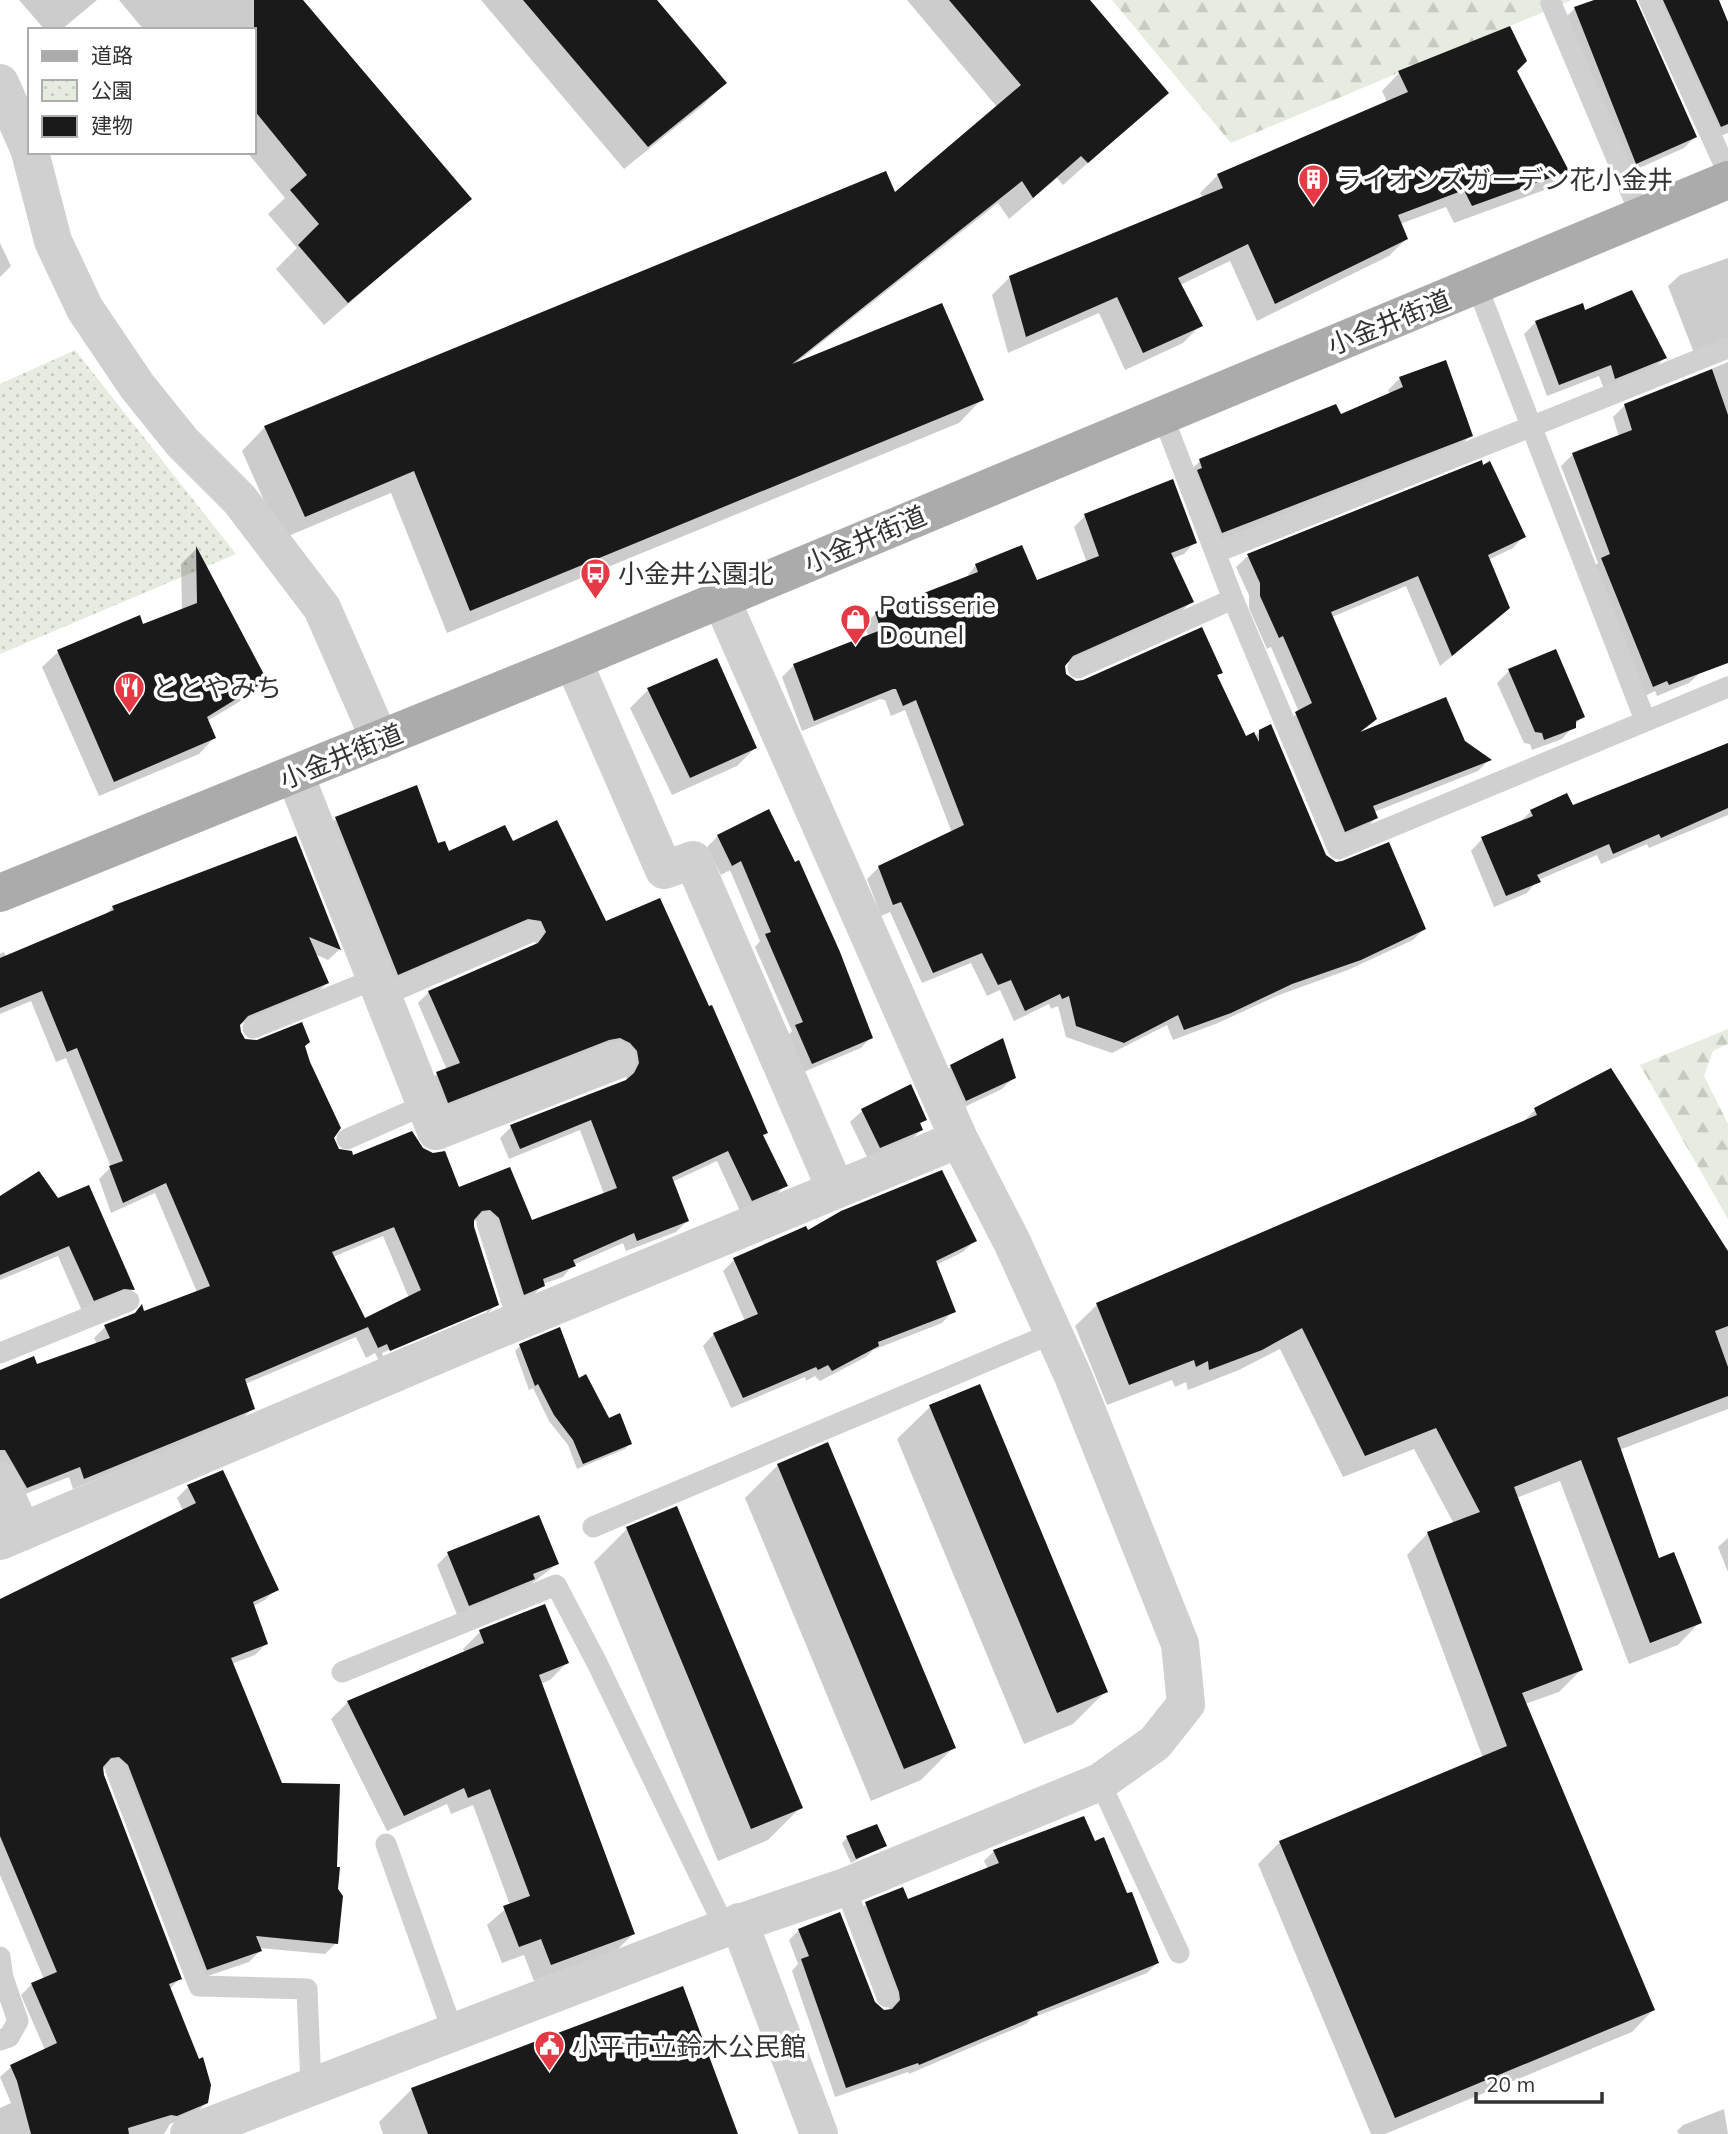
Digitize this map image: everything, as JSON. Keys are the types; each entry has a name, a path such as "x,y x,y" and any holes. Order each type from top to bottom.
{"main road":[{"name":"小金井街道","path":"0,894 573,662 1728,180"}],"street":[{"path":"0,83 28,147"},
{"path":"31,154 53,241 85,309 137,386 182,442 240,500 322,608 380,740"},
{"path":"189,2134 732,1925 845,1887 1100,1782 1155,1743 1186,1704 1180,1644 1053,1333 959,1139 721,599"},
{"path":"573,662 664,870 693,860 836,1190"},
{"path":"295,775 436,1131 617,1060"},
{"path":"0,1481 11,1536 959,1139"},
{"path":"732,1925 819,2134"}],"lane":[{"path":"1649,0 1728,173"},
{"path":"1551,3 1642,216"},
{"path":"1477,286 1533,424 1645,720"},
{"path":"1217,552 1728,348"},
{"path":"1162,414 1233,599 1338,849 1728,687"},
{"path":"1078,668 1233,599"},
{"path":"253,1028 379,988 533,931"},
{"path":"347,1139 424,1105"},
{"path":"487,1223 519,1321"},
{"path":"0,1353 130,1301"},
{"path":"593,1527 1053,1333"},
{"path":"342,1672 556,1585 732,1925"},
{"path":"116,1770 200,1986 307,1989 311,2086"},
{"path":"1100,1782 1179,1953"},
{"path":"386,1844 453,2032"},
{"path":"845,1887 887,1997"},
{"path":"0,1957 3,1978 18,2021 9,2037 0,2040"}],"green space":[{"path":"1112,0 1572,0 1231,143"},
{"path":"75,350 236,554 0,654 0,384"},
{"path":"1728,1029 1728,1044 1713,1051 1704,1076 1728,1124 1728,1219 1640,1065"}],"building":[{"path":"254,0 303,0 472,199 348,303 298,245 319,224 290,190 307,175 256,112"},
{"path":"523,0 657,0 727,83 648,147"},
{"path":"949,0 1090,0 1169,93 1088,163 1081,156 1033,198 1022,181 792,364 942,303 984,400 470,611 414,471 305,517 264,426 886,171 895,192 1021,85"},
{"path":"1594,0 1636,0 1697,137 1636,164 1574,7"},
{"path":"1663,0 1719,0 1728,22 1728,124 1721,127"},
{"path":"1510,26 1527,61 1517,71 1569,171 1472,206 1464,190 1398,215 1408,239 1275,304 1248,244 1178,278 1203,326 1143,353 1117,297 1026,337 1009,276 1223,188 1217,174 1408,92 1398,71"},
{"path":"1632,290 1667,358 1615,379 1611,365 1559,385 1535,321 1583,303 1585,310"},
{"path":"1446,360 1473,436 1222,533 1197,470 1202,468 1199,459 1336,404 1341,414 1403,387 1399,377"},
{"path":"1712,369 1728,415 1728,663 1669,685 1667,681 1653,687 1601,558 1610,554 1572,453 1632,430 1624,404"},
{"path":"1482,460 1483,465 1490,461 1526,537 1488,555 1510,608 1452,656 1418,576 1331,612 1377,719 1360,732 1446,697 1465,741 1492,760 1373,806 1378,818 1345,832 1295,712 1312,703 1283,636 1279,638 1260,596 1260,583 1247,554"},
{"path":"1173,479 1197,543 1171,553 1194,602 1073,656 1065,666 1066,674 1076,681 1083,680 1202,627 1223,673 1217,675 1246,736 1254,732 1259,742 1259,730 1271,724 1326,855 1336,862 1342,861 1389,842 1426,929 1361,960 1292,984 1231,1013 1184,1030 1178,1015 1124,1043 1076,1026 1069,996 1062,999 1060,994 1025,1011 1011,980 998,985 982,953 933,973 901,902 893,905 878,866 964,825 916,700 903,706 896,689 893,689 814,721 793,664 881,630 875,612 978,572 975,564 1022,545 1037,580 1099,556 1084,514"},
{"path":"196,546 267,680 207,717 216,738 114,782 57,650 140,615 143,624 197,603"},
{"path":"1556,649 1585,717 1576,721 1576,728 1544,740 1542,733 1535,732 1508,669"},
{"path":"717,658 757,748 690,778 647,688"},
{"path":"1728,743 1728,808 1661,838 1659,834 1613,854 1609,844 1537,875 1541,882 1506,896 1481,837 1533,816 1530,810 1567,793 1573,805"},
{"path":"417,785 438,843 445,841 449,851 505,825 513,841 557,820 606,921 660,898 709,1006 712,1005 768,1133 763,1135 788,1186 752,1201 728,1151 672,1177 689,1221 637,1241 634,1233 573,1260 576,1266 543,1279 545,1286 524,1295 499,1218 490,1210 482,1211 474,1220 474,1227 499,1305 390,1351 387,1344 378,1348 368,1327 245,1379 255,1409 84,1479 80,1467 27,1488 5,1450 0,1450 0,1370 34,1356 37,1364 110,1338 104,1325 135,1313 142,1304 144,1311 210,1286 166,1183 123,1203 109,1166 123,1161 77,1048 67,1052 42,991 0,1008 0,958 114,910 112,906 296,836 341,950 309,937 329,983 248,1016 240,1025 245,1039 257,1040 302,1022 310,1042 305,1046 310,1062 341,1128 334,1138 339,1149 352,1151 353,1155 412,1131 423,1148 433,1153 445,1151 459,1187 510,1167 532,1220 617,1188 591,1120 520,1149 510,1125 626,1080 634,1073 639,1063 637,1051 630,1043 620,1038 609,1040 448,1103 436,1072 460,1063 428,991 538,943 546,932 541,921 528,919 398,975 335,817","holes":["394,1227 421,1290 365,1318 332,1252"]},
{"path":"769,809 795,862 799,860 840,952 873,1038 812,1064 795,1025 803,1022 765,934 771,932 741,861 732,866 717,835"},
{"path":"1003,1038 1016,1078 966,1101 950,1065"},
{"path":"1611,1068 1728,1251 1728,1326 1715,1331 1728,1367 1728,1396 1617,1438 1659,1558 1674,1552 1702,1623 1650,1643 1581,1460 1514,1487 1583,1670 1522,1693 1655,2010 1395,2118 1279,1841 1507,1746 1427,1532 1480,1512 1436,1428 1365,1456 1302,1328 1262,1350 1209,1370 1208,1361 1196,1367 1194,1360 1129,1385 1096,1303 1537,1115 1534,1108"},
{"path":"911,1084 927,1120 920,1123 923,1130 880,1148 861,1109"},
{"path":"942,1170 977,1241 936,1261 956,1312 878,1342 879,1346 832,1371 828,1365 818,1370 816,1367 743,1398 713,1333 758,1314 733,1258 806,1226 808,1230 841,1211"},
{"path":"39,1171 58,1198 89,1185 135,1290 124,1289 94,1301 69,1246 0,1275 0,1196"},
{"path":"560,1327 579,1378 586,1374 609,1418 620,1413 632,1444 583,1464 573,1440 554,1415 538,1384 535,1386 519,1344"},
{"path":"980,1384 1108,1692 1057,1713 929,1405"},
{"path":"828,1442 956,1748 904,1769 777,1464"},
{"path":"223,1470 279,1590 253,1602 268,1644 231,1658 282,1783 340,1784 337,1867 340,1867 338,1889 343,1896 338,1944 256,1936 262,1951 207,1970 128,1765 119,1757 111,1758 103,1767 104,1775 182,1979 169,1984 199,2059 203,2057 211,2085 208,2103 177,2116 171,2115 128,2128 129,2134 31,2134 10,2065 57,2043 31,1983 57,1972 0,1836 0,1599 196,1503 187,1485"},
{"path":"677,1506 803,1808 751,1829 626,1527"},
{"path":"539,1515 559,1564 533,1574 535,1579 469,1606 447,1552"},
{"path":"545,1604 569,1663 539,1675 635,1934 551,1965 541,1939 519,1947 503,1906 530,1896 490,1789 468,1798 464,1788 404,1816 347,1701 484,1643 479,1630"},
{"path":"1084,1816 1095,1841 1104,1837 1127,1893 1132,1892 1159,1963 1037,2012 1038,2015 919,2065 918,2063 846,2088 801,1959 809,1956 798,1929 840,1912 875,2002 884,2010 892,2009 900,2000 899,1992 865,1902 903,1887 908,1899 999,1863 993,1850"},
{"path":"877,1824 887,1846 856,1859 846,1836"},
{"path":"683,1986 738,2134 428,2134 411,2088"}],"place":[{"name":"ライオンズガーデン花小金井","path":"1313,206"},
{"name":"小金井公園北","path":"595,600"},
{"name":"Patisserie Dounel","path":"856,646"},
{"name":"ととやみち","path":"129,714"},
{"name":"小平市立鈴木公民館","path":"549,2073"}]}
